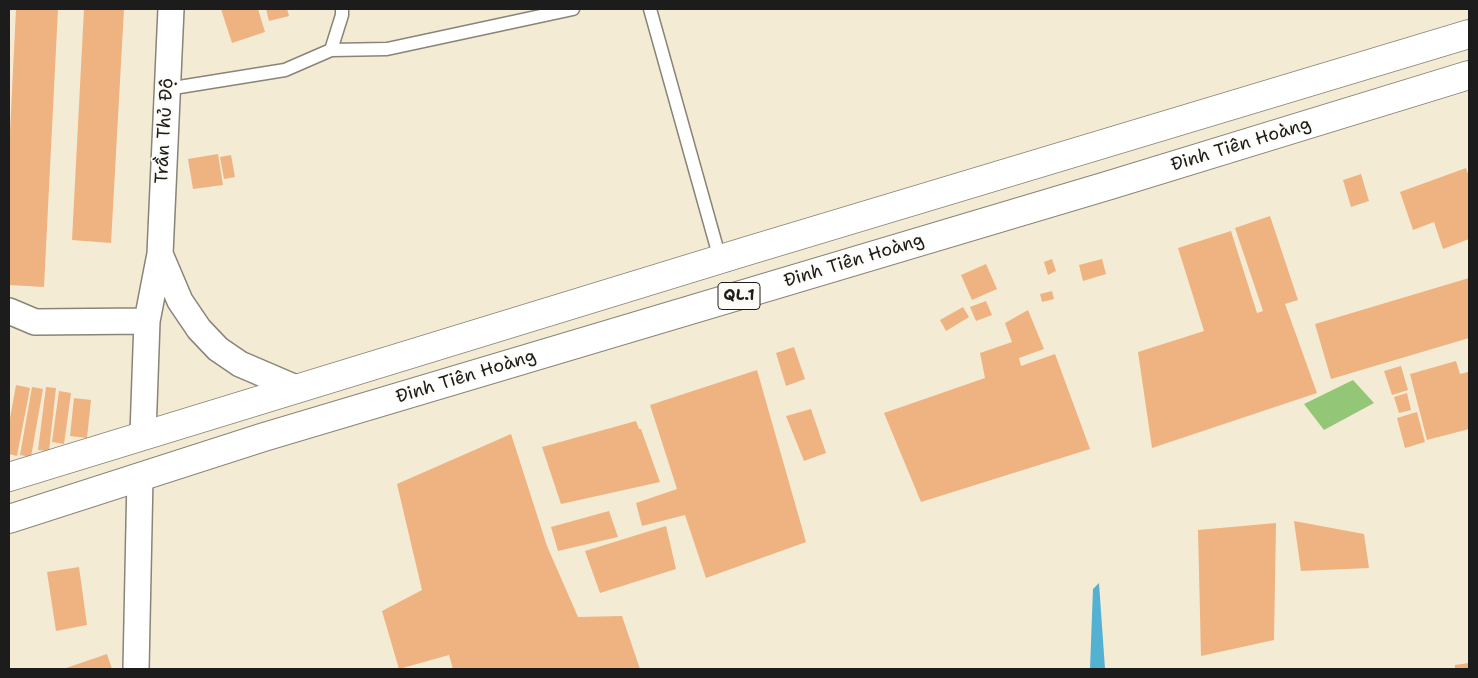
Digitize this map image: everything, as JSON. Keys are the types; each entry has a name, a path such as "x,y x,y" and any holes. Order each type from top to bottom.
{"highway":[{"name":"QL.1","path":"9,477 143,434 1469,34"},
{"name":"Đinh Tiên Hoàng","path":"9,519 264,438 1469,75"},
{"path":"747,251 758,290"}],"street":[{"name":"Trần Thủ Độ","path":"143,434 147,321 160,254 170,9"},
{"path":"160,254 180,301 199,328 218,349 240,364 296,388"},
{"path":"9,311 35,322 147,321"},
{"path":"136,669 140,477"}],"lane":[{"path":"331,50 342,15 342,9"},
{"path":"167,89 285,70 331,50 387,49 574,9"},
{"path":"650,9 720,259"}],"green space":[{"path":"1353,380 1374,403 1324,430 1304,404"}],"water":[{"path":"1099,583 1105,669 1090,669 1093,589"}],"building":[{"path":"16,9 58,9 44,287 9,285 9,152"},
{"path":"84,9 124,9 111,243 72,240"},
{"path":"221,9 258,9 265,32 232,43"},
{"path":"266,9 287,9 289,16 269,21"},
{"path":"218,154 223,185 193,189 188,159"},
{"path":"231,155 235,177 224,179 220,157"},
{"path":"1466,168 1469,177 1469,239 1443,249 1434,222 1413,230 1400,192"},
{"path":"1361,174 1369,201 1351,207 1343,180"},
{"path":"1270,216 1298,300 1285,304 1317,393 1152,448 1138,352 1204,331 1178,248 1231,231 1257,313 1263,311 1235,228"},
{"path":"1052,259 1056,271 1048,275 1044,262"},
{"path":"1102,259 1106,274 1083,281 1079,265"},
{"path":"986,264 997,289 972,300 961,275"},
{"path":"1469,278 1469,338 1331,379 1315,324"},
{"path":"1052,291 1054,299 1042,302 1040,294"},
{"path":"986,301 992,315 976,321 970,307"},
{"path":"963,307 969,317 946,331 940,320"},
{"path":"1028,310 1044,349 1019,358 1021,366 1055,354 1090,449 921,502 884,413 985,378 980,353 1012,342 1005,323"},
{"path":"794,347 805,379 786,386 776,353"},
{"path":"1456,361 1460,374 1468,372 1469,375 1469,429 1427,440 1410,374"},
{"path":"1401,366 1408,390 1392,395 1384,371"},
{"path":"757,370 806,542 706,578 685,515 642,526 636,503 677,489 650,405"},
{"path":"16,385 30,388 17,456 9,454 9,424"},
{"path":"32,387 43,389 31,457 20,455"},
{"path":"46,387 56,388 49,451 38,450"},
{"path":"59,391 71,393 64,444 52,442"},
{"path":"1407,393 1411,410 1399,413 1394,397"},
{"path":"74,398 91,400 87,438 70,436"},
{"path":"811,409 826,453 804,461 786,416"},
{"path":"1417,412 1425,442 1405,448 1397,418"},
{"path":"636,421 639,429 641,429 660,482 561,504 542,447"},
{"path":"511,434 547,546 578,617 622,616 640,669 453,669 449,655 399,669 382,611 422,590 397,484"},
{"path":"609,511 618,537 558,551 551,527"},
{"path":"1294,521 1364,534 1369,568 1301,571"},
{"path":"1276,523 1274,640 1201,656 1198,530"},
{"path":"666,526 676,569 600,593 585,551"},
{"path":"79,567 87,625 56,631 47,572"},
{"path":"107,654 112,669 66,669 66,668"},
{"path":"1469,663 1469,669 1455,669 1455,665"}]}
